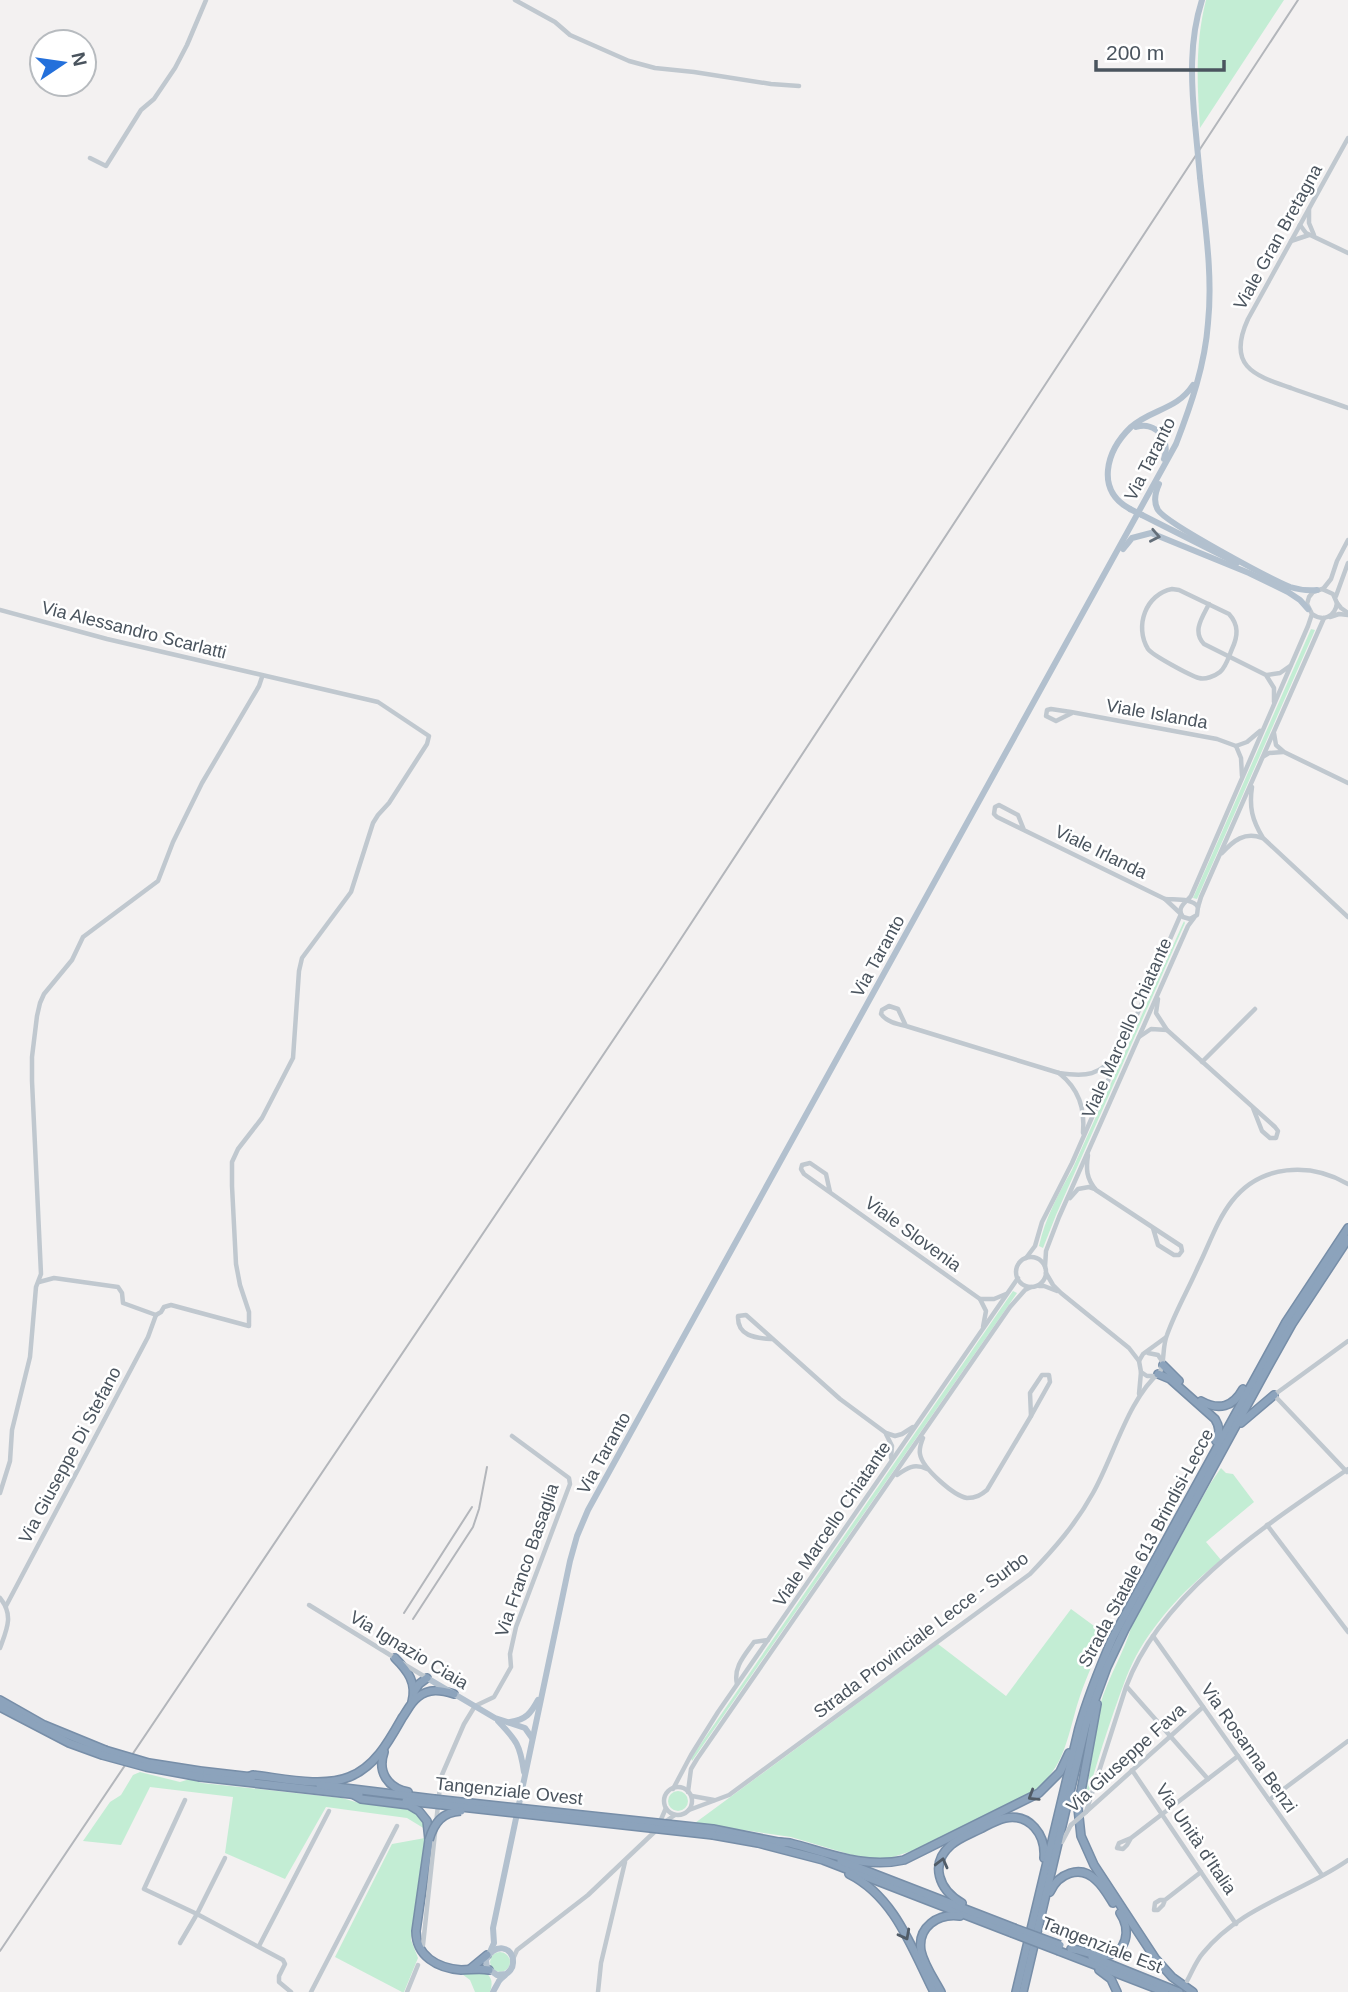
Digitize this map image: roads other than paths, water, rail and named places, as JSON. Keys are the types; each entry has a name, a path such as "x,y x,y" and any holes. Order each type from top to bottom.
{"highway":[{"name":"Strada Statale 613 Brindisi-Lecce","path":"1028,1959 1035,1912 1079,1728 1088,1696 1113,1637 1286,1322 1348,1228"},
{"name":"Strada Statale 613 Brindisi-Lecce","path":"1028,1959 1039,1926 1086,1724 1107,1667 1125,1629 1292,1324 1348,1240"},
{"path":"1163,1363 1200,1400 1211,1406 1223,1406 1232,1404 1239,1397 1258,1363 1270,1352"},
{"path":"1156,1375 1170,1379 1208,1410 1219,1425 1219,1435 1193,1483 1189,1497"},
{"path":"1210,1474 1216,1469 1245,1419 1274,1395"},
{"path":"1125,1629 1098,1701 1078,1808 1079,1826 1088,1854 1147,1947 1172,1977 1193,1992"},
{"path":"395,1658 408,1673 417,1694"},
{"path":"248,1777 253,1775 315,1782 340,1780 366,1768 388,1742 417,1694 419,1684 427,1678"},
{"path":"417,1694 438,1690 454,1694"},
{"path":"779,1842 874,1863 894,1862 922,1852 1027,1800 1047,1787 1060,1772 1067,1758 1083,1703 1088,1696"},
{"name":"Tangenziale Ovest","path":"0,1700 44,1725 146,1768 354,1795 434,1799 510,1813 713,1832 841,1867 999,1924"},
{"name":"Tangenziale Ovest","path":"0,1707 59,1738 104,1752"},
{"path":"388,1742 381,1763 386,1780 397,1789 434,1799"},
{"name":"Tangenziale Ovest","path":"200,1774 469,1802 779,1842 829,1857 1013,1930"},
{"path":"354,1795 361,1799 399,1803 415,1808 427,1821 429,1840"},
{"path":"490,1971 450,1968 430,1960 417,1943 417,1922 429,1840 437,1821 453,1811 510,1813"},
{"path":"999,1924 951,1896 939,1874 942,1857 952,1843 1003,1818 1026,1820 1037,1829 1044,1842 1045,1857 1035,1912"},
{"path":"797,1853 855,1877 881,1897 894,1915 934,1992"},
{"path":"1039,1926 1056,1881 1074,1872 1094,1877 1124,1919 1126,1938 1119,1950 1106,1956 1069,1952"},
{"path":"941,1992 921,1952 923,1934 928,1925 942,1916 951,1915 999,1924"},
{"name":"Tangenziale Est","path":"1013,1930 1165,1992"},
{"path":"1069,1952 1073,1959 1105,1974 1117,1992"},
{"name":"Tangenziale Est","path":"1069,1952 1179,1992"},
{"path":"470,1969 489,1953"},
{"path":"1015,1992 1020,1964 1028,1959"},
{"path":"1025,1992 1028,1959"}],"main road":[{"name":"Via Taranto","path":"493,1992 494,1982 486,1963 494,1943 493,1928 570,1561 588,1510 1106,573 1176,444 1188,413 1208,324 1208,251 1195,124 1192,62 1194,34 1202,0"},
{"path":"1198,378 1185,397 1130,428 1112,457 1107,473 1110,490 1116,499 1130,509 1250,570 1300,600 1310,612"},
{"path":"1130,428 1142,425 1153,427 1162,434 1166,443 1166,454 1157,479"},
{"path":"1176,444 1156,489 1157,510 1170,521 1250,570"},
{"path":"1106,573 1127,543 1141,534 1151,533 1304,591 1320,589"},
{"name":"Via Ignazio Ciaia","path":"427,1678 495,1718 525,1728 533,1738"},
{"path":"506,1722 521,1720 531,1713 543,1688"},
{"name":"Via Ignazio Ciaia","path":"495,1718 515,1738"},
{"path":"515,1738 523,1741 533,1738"},
{"path":"515,1738 525,1778"},
{"name":"Via Taranto","path":"493,1992 512,1967 513,1960 495,1934 496,1917"},
{"path":"489,1953 494,1949 504,1949"},
{"path":"490,1971 500,1976 506,1974"}],"street":[{"path":"90,158 106,166 141,110 154,99 175,68 206,0"},
{"path":"515,0 555,22 570,35 629,61 655,68 799,86"},
{"name":"Viale Gran Bretagna","path":"1348,138 1243,330 1241,350 1243,359 1255,374 1348,408"},
{"path":"1310,207 1309,223 1314,235"},
{"path":"1300,225 1306,233 1348,253"},
{"path":"1290,242 1314,235"},
{"name":"Viale Marcello Chiatante","path":"654,1834 666,1808 664,1799 691,1755 1018,1278 1019,1264 1035,1246 1042,1222 1083,1137 1181,914 1181,906 1191,896 1292,664 1310,612 1309,597 1331,579 1348,540"},
{"name":"Viale Marcello Chiatante","path":"689,1810 691,1769 697,1759 1010,1307 1022,1293 1044,1281 1046,1251 1059,1217 1188,926 1198,911 1201,897 1274,731 1327,617 1336,609 1336,600 1348,563"},
{"path":"1320,589 1330,591 1340,608 1348,614"},
{"path":"1179,590 1209,604 1229,614 1234,620 1238,636 1220,672 1211,677 1199,678 1151,654 1145,643 1142,623 1147,607 1158,593 1179,590"},
{"path":"1209,604 1198,627 1202,643 1266,675 1275,676 1292,664"},
{"name":"Via Alessandro Scarlatti","path":"0,610 262,677 378,702 429,736 427,744 373,823 351,892 302,958 293,1058 262,1118 234,1155 231,1174 236,1264 249,1326 167,1305 156,1315"},
{"path":"1310,612 1317,618 1348,614"},
{"path":"1266,675 1274,688 1274,705"},
{"path":"0,1493 10,1461 12,1430 30,1357 36,1287 41,1274 32,1058 40,1003 50,985 72,960 83,937 158,881 173,842 202,783 262,677"},
{"name":"Viale Islanda","path":"1072,713 1056,721 1046,716 1047,710 1051,709 1217,739 1236,746"},
{"path":"1242,778 1241,758 1236,746 1247,742 1265,726"},
{"path":"1274,731 1276,745 1284,751 1348,783"},
{"path":"1263,757 1269,753 1284,751"},
{"path":"1252,781 1251,811 1255,826 1263,838 1348,917"},
{"name":"Viale Irlanda","path":"1024,830 1018,815 999,805 995,807 994,814 997,817 1165,899 1181,914"},
{"path":"1219,855 1241,837 1256,835 1263,838"},
{"name":"Viale Irlanda","path":"1165,899 1186,901"},
{"path":"1186,901 1194,902 1198,907"},
{"path":"1181,914 1187,919 1194,918"},
{"path":"1159,990 1156,1013 1167,1031 1275,1127 1278,1131 1276,1138 1270,1138 1262,1131 1253,1108"},
{"path":"906,1026 898,1009 889,1006 882,1010 884,1018 906,1026 1059,1073 1080,1076 1090,1075 1110,1062 1123,1045"},
{"path":"1202,1062 1255,1009"},
{"path":"1138,1038 1151,1029 1167,1031"},
{"path":"1059,1073 1079,1096 1084,1114 1083,1137"},
{"path":"1088,1151 1086,1168 1096,1190"},
{"name":"Viale Slovenia","path":"830,1192 826,1174 810,1163 802,1165 804,1174 980,1299"},
{"path":"1026,1258 1035,1258 1043,1263 1053,1285 1061,1293 1129,1348 1139,1360 1141,1372 1147,1376 1156,1375 1163,1363 1166,1337 1220,1220 1242,1190 1263,1177 1288,1169 1315,1170 1348,1184"},
{"path":"1059,1217 1078,1189 1090,1187 1181,1246 1179,1255 1174,1255 1158,1245 1153,1228"},
{"path":"39,1282 54,1278 118,1287 122,1293 122,1303 156,1315"},
{"path":"1018,1278 1023,1284 1044,1286 1061,1293"},
{"path":"982,1331 986,1311 980,1299 993,1299 1007,1294"},
{"name":"Via Giuseppe Di Stefano","path":"6,1606 148,1338 156,1315"},
{"path":"771,1339 751,1337 739,1326 738,1316 746,1315 840,1399 886,1433 895,1436 902,1434 919,1422"},
{"path":"1139,1360 1166,1337"},
{"path":"1086,1812 1126,1687 1138,1659 1153,1636 1200,1581 1267,1525 1347,1471 1274,1395 1348,1341"},
{"path":"1129,1348 1158,1354 1163,1363"},
{"name":"Strada Provinciale Lecce - Surbo","path":"1139,1395 1141,1372"},
{"path":"925,1432 920,1453 927,1469 957,1494 966,1498 978,1497 987,1490 1031,1416 1051,1382 1049,1375 1042,1375 1030,1393 1031,1416"},
{"name":"Strada Provinciale Lecce - Surbo","path":"689,1810 729,1795 1030,1574 1079,1516 1102,1475 1139,1395 1156,1375"},
{"path":"886,1433 892,1446 890,1463"},
{"name":"Via Franco Basaglia","path":"475,1706 494,1697 511,1667 510,1654 516,1627 570,1485 569,1478 512,1436"},
{"path":"893,1478 913,1466 927,1469"},
{"path":"1267,1525 1348,1632"},
{"path":"0,1598 6,1606 10,1621 0,1648"},
{"name":"Via Ignazio Ciaia","path":"309,1605 427,1678"},
{"name":"Via Rosanna Benzi","path":"1153,1636 1322,1875"},
{"path":"737,1685 735,1678 738,1665 754,1642 769,1640"},
{"path":"1126,1687 1208,1779"},
{"path":"423,1945 440,1777 454,1743 475,1706"},
{"name":"Via Giuseppe Fava","path":"1052,1869 1064,1835 1071,1825 1203,1707"},
{"path":"1269,1800 1348,1741"},
{"path":"1131,1838 1238,1756"},
{"name":"Via Unità d'Italia","path":"1132,1770 1236,1923"},
{"path":"673,1788 681,1788 697,1798 718,1800"},
{"path":"186,1800 144,1889 283,1960 285,1964 279,1982 291,1992"},
{"path":"666,1808 675,1815"},
{"path":"513,1960 515,1953 526,1943 606,1880 666,1821 689,1810"},
{"path":"259,1946 329,1811"},
{"path":"311,1992 397,1826"},
{"path":"180,1943 225,1858"},
{"path":"598,1992 601,1964 625,1861"},
{"path":"1187,1981 1203,1952 1236,1923 1267,1903 1347,1862"},
{"path":"1165,1900 1201,1872"},
{"path":"606,1880 613,1878 620,1884"},
{"path":"504,1949 526,1943"},
{"path":"407,1992 418,1965"}],"railway":[{"path":"0,1951 663,966 1298,0"},
{"path":"413,1619 473,1527 487,1467"},
{"path":"404,1613 472,1507"}]}
